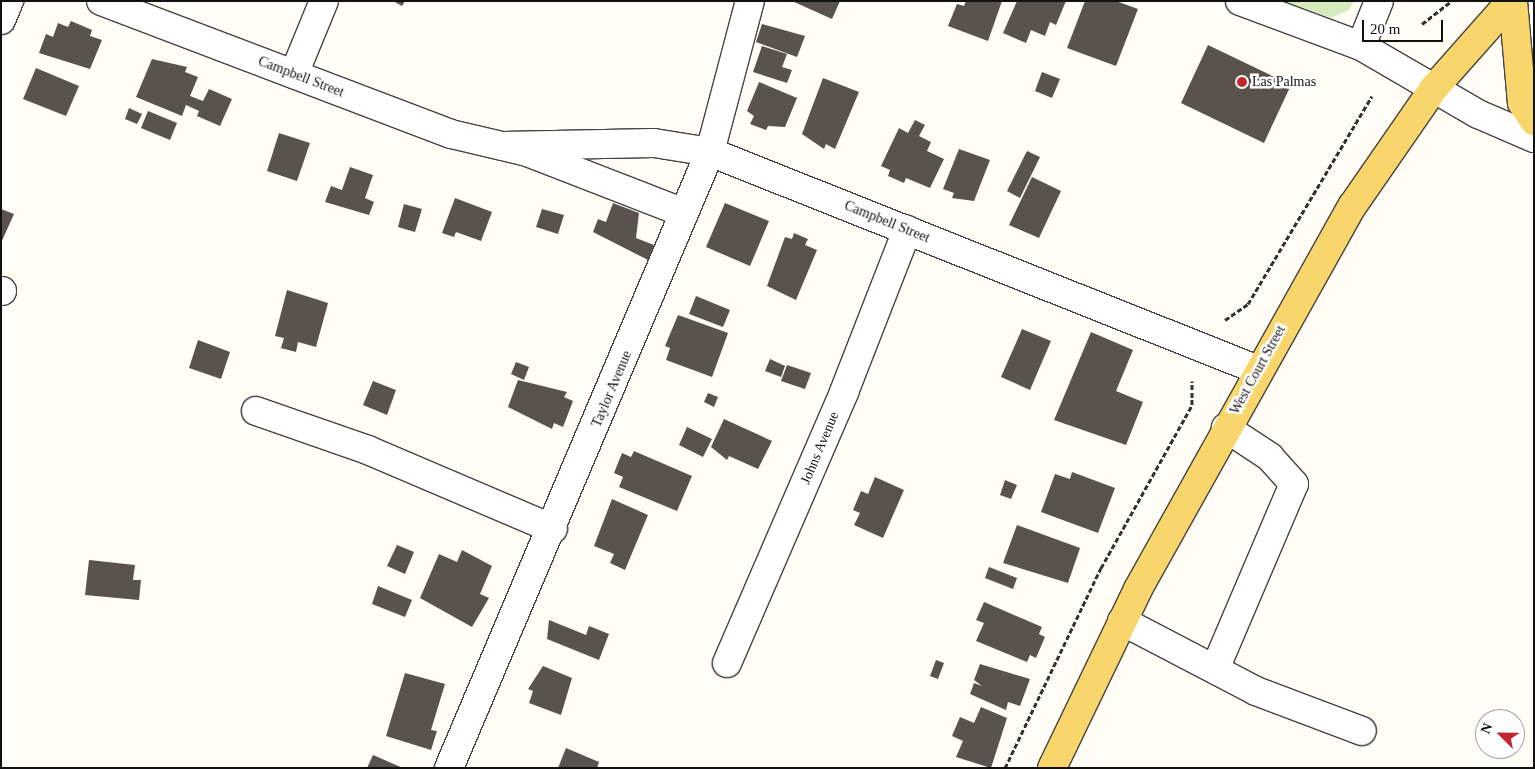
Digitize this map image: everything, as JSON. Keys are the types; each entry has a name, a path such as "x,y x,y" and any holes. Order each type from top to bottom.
{"main road":[{"name":"West Court Street","path":"1052,768 1122,621 1258,370 1353,205 1434,88 1512,1"},
{"path":"1512,1 1522,103 1534,121"}],"street":[{"path":"1,20 9,1"},
{"name":"Campbell Street","path":"102,1 451,134 503,146 684,213"},
{"path":"294,74 324,1"},
{"name":"Taylor Avenue","path":"449,768 553,529 710,152 750,1"},
{"path":"1240,1 1361,46 1478,114 1534,138"},
{"path":"1361,46 1379,1"},
{"name":"Campbell Street","path":"503,146 654,143 710,152 1258,370"},
{"name":"Johns Avenue","path":"727,663 844,392 907,230"},
{"path":"256,410 368,450 553,529"},
{"path":"1214,670 1294,484 1270,457 1226,428"},
{"path":"1122,621 1214,670 1362,731"}],"path":[{"path":"1422,24 1451,1"},
{"path":"1224,320 1248,304 1372,96"},
{"path":"1005,768 1101,568 1192,406 1192,381"}],"green space":[{"path":"1283,1 1354,1 1349,10 1331,18"}],"building":[{"path":"393,1 405,1 402,6"},
{"path":"792,1 840,1 832,19"},
{"path":"966,1 1002,1 988,41 948,26 957,4 964,6"},
{"path":"1017,1 1066,1 1056,25 1050,22 1045,36 1031,30 1026,43 1003,33"},
{"path":"1085,1 1116,1 1138,9 1116,66 1067,48"},
{"path":"71,21 92,30 90,36 102,40 90,69 39,53 46,34 53,37 58,23 68,27"},
{"path":"762,24 805,36 797,57 756,42"},
{"path":"1208,45 1291,85 1264,143 1181,103"},
{"path":"762,46 787,54 782,67 792,70 787,83 753,72"},
{"path":"152,59 187,67 185,72 198,77 190,96 203,101 209,89 232,99 220,126 197,116 199,111 186,105 182,116 136,97"},
{"path":"36,68 79,86 66,116 23,99"},
{"path":"1042,72 1060,79 1052,98 1035,91"},
{"path":"823,78 859,92 835,149 826,144 824,149 802,134"},
{"path":"759,82 797,98 785,127 768,126 766,130 750,124 754,116 747,111"},
{"path":"129,108 142,114 137,124 125,119"},
{"path":"148,111 177,123 170,140 141,128"},
{"path":"915,120 925,125 919,136 931,142 927,151 944,159 930,188 906,178 904,183 888,176 890,170 881,166 899,128 908,133"},
{"path":"279,133 310,143 297,181 267,171"},
{"path":"959,149 990,160 974,201 952,198 954,193 943,189"},
{"path":"1027,151 1040,157 1020,198 1007,191"},
{"path":"350,167 373,175 365,198 374,202 369,215 325,202 331,186 342,190"},
{"path":"1032,177 1061,191 1039,238 1009,225"},
{"path":"455,198 492,212 481,241 456,232 454,237 442,233"},
{"path":"613,203 639,213 636,238 654,245 648,260 593,232 598,219 606,222"},
{"path":"725,203 769,221 750,266 706,247"},
{"path":"404,204 422,209 415,232 398,227"},
{"path":"1,209 14,214 1,243"},
{"path":"542,209 564,215 558,234 536,227"},
{"path":"794,233 808,239 805,245 817,250 796,300 767,286 785,237 792,239"},
{"path":"287,290 328,303 316,347 298,342 296,352 281,348 284,338 275,336"},
{"path":"696,296 730,310 723,327 689,314"},
{"path":"678,315 728,333 712,377 666,360 670,348 665,346"},
{"path":"1022,329 1051,341 1030,390 1001,377"},
{"path":"1091,332 1133,350 1116,391 1143,402 1126,445 1054,420"},
{"path":"198,340 230,352 221,379 189,368"},
{"path":"770,359 785,366 781,377 765,371"},
{"path":"516,362 529,367 524,380 511,374"},
{"path":"787,365 811,373 805,389 781,381"},
{"path":"518,380 567,392 564,397 573,401 563,427 554,423 552,429 508,407"},
{"path":"373,381 396,390 387,415 363,405"},
{"path":"708,393 718,397 714,407 704,402"},
{"path":"724,419 772,441 758,469 729,456 727,460 711,447"},
{"path":"687,427 712,439 703,457 679,445"},
{"path":"634,451 692,476 677,511 619,487 623,477 614,473 622,453 631,457"},
{"path":"1072,472 1115,488 1098,533 1041,512 1055,474 1070,479"},
{"path":"875,477 904,490 883,538 854,525 860,513 853,510 861,491 868,494"},
{"path":"1005,480 1017,485 1011,499 1000,495"},
{"path":"612,499 648,515 625,570 610,563 614,554 594,546"},
{"path":"1017,525 1080,548 1068,583 1003,563"},
{"path":"397,545 414,552 405,574 387,566"},
{"path":"462,550 492,566 480,594 489,598 472,627 420,598 439,554 457,562"},
{"path":"89,560 135,565 133,580 141,580 139,600 85,595"},
{"path":"989,567 1017,578 1013,589 985,578"},
{"path":"378,586 412,600 405,617 372,604"},
{"path":"984,602 1042,627 1039,634 1045,637 1036,658 1030,655 1027,662 976,641 984,623 976,620"},
{"path":"549,620 586,635 589,626 609,634 599,660 547,639"},
{"path":"936,660 944,663 938,679 930,676"},
{"path":"980,664 1030,679 1020,706 1008,702 1006,710 970,694 974,683 982,686 974,680"},
{"path":"543,666 572,678 561,715 529,703 533,691 528,689"},
{"path":"405,673 445,684 431,730 437,731 431,750 386,736"},
{"path":"981,707 1007,718 991,768 956,757 963,741 952,736 960,717 974,723"},
{"path":"566,748 599,762 597,768 558,768"},
{"path":"373,755 403,768 367,768"}],"place":[{"name":"Las Palmas","path":"1242,82"}]}
